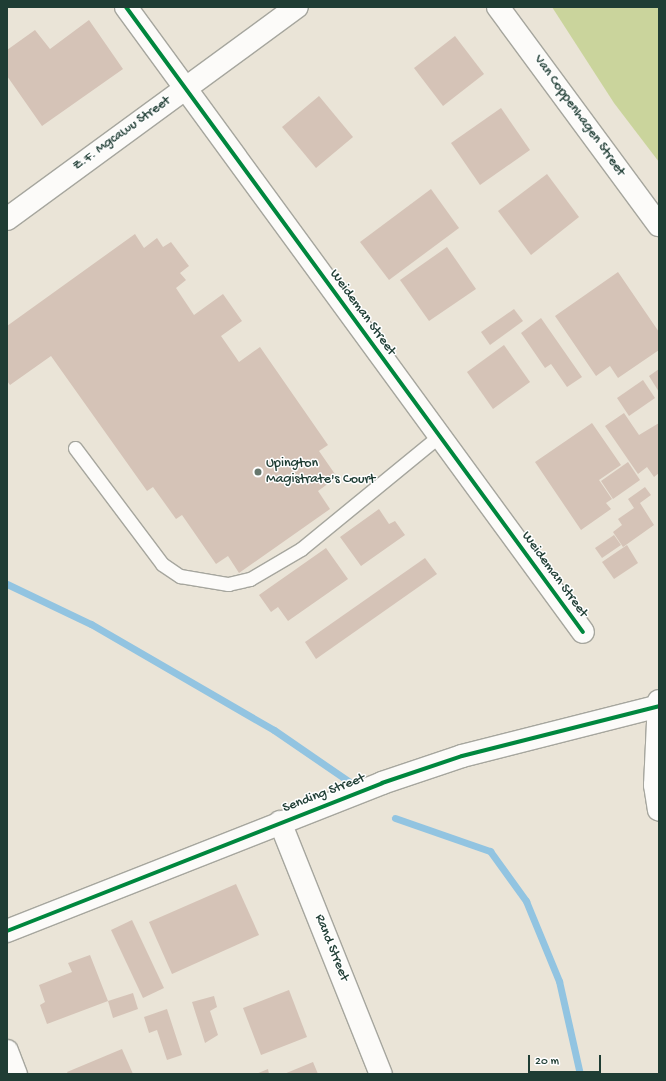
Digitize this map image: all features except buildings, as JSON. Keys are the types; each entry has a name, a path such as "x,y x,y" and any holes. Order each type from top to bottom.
{"main road":[{"name":"Weideman Street","path":"126,7 583,632"},
{"name":"Z.F. Mgcawu Street","path":"7,219 184,88 297,7"},
{"name":"Van Coppenhagen Street","path":"498,7 659,225"},
{"path":"659,704 655,785 659,810"},
{"name":"Sending Street","path":"7,931 280,822 462,756 659,704"},
{"name":"Rand Street","path":"280,822 381,1074"},
{"path":"7,1051 16,1074"}],"lane":[{"path":"75,448 162,564 180,576 228,584 250,579 300,549 439,436"}],"green space":[{"path":"552,7 659,7 659,162 614,103"}],"waterway":[{"path":"7,584 91,624 274,730 357,787"},
{"path":"395,818 490,851 526,901 559,981 580,1074"}],"cycle path":[{"path":"126,7 583,632"},
{"path":"7,931 382,783 462,756 659,706"}],"place":[{"name":"Upington Magistrate's Court","path":"258,472"}]}
